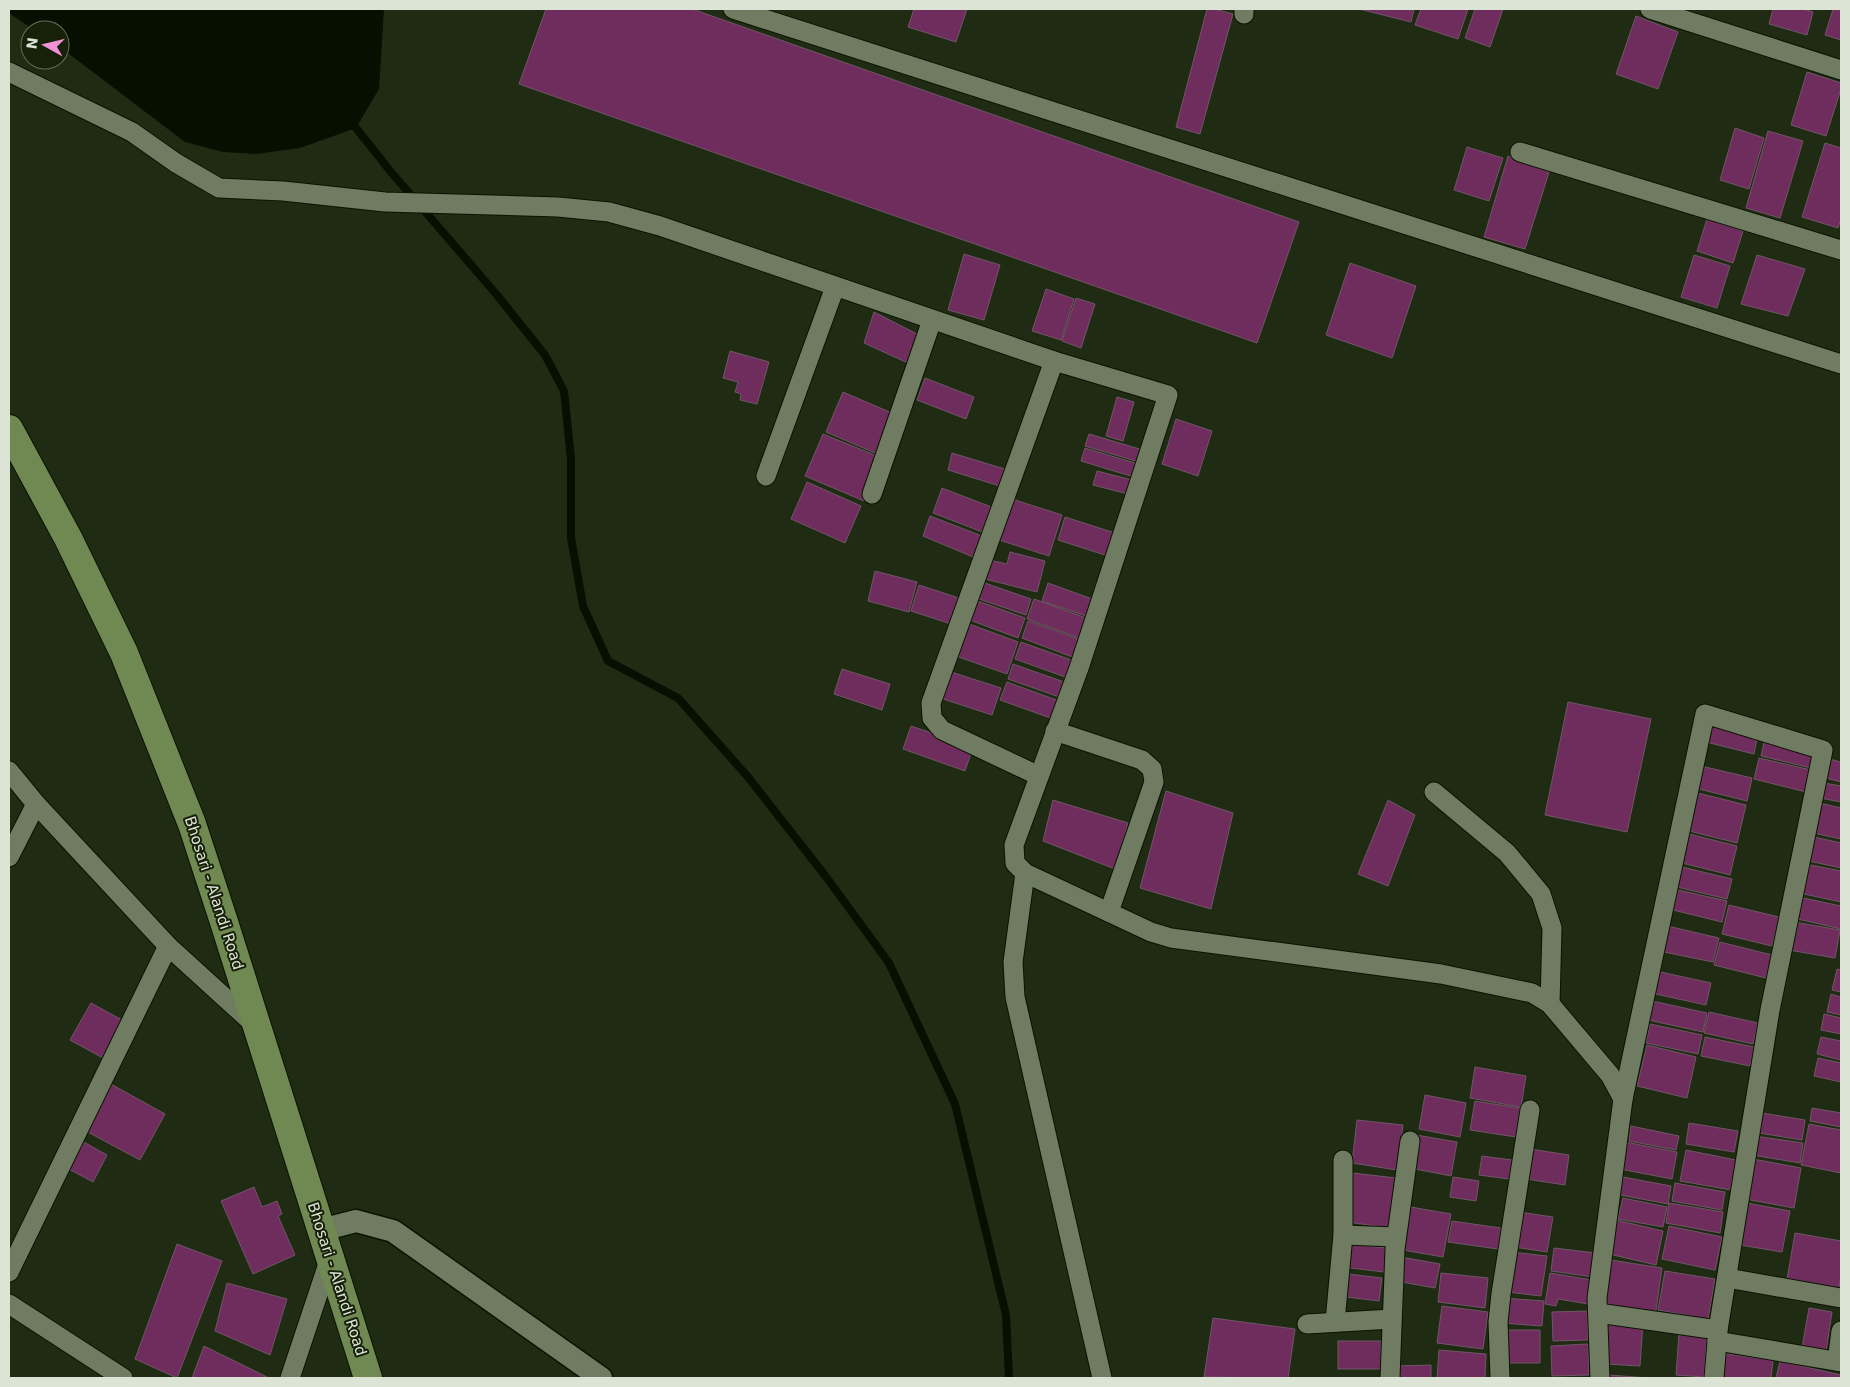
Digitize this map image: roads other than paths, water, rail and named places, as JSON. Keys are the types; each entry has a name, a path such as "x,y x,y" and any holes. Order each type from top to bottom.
{"main road":[{"name":"Bhosari - Alandi Road","path":"9,429 68,538 127,662 192,824 368,1378"}],"street":[{"path":"733,9 1841,364"},
{"path":"1650,9 1841,70"},
{"path":"9,72 132,132 176,163 219,188 284,190 398,203 558,207 609,212 660,226 1054,361 1168,395 1079,668 1014,845 1015,863 1024,873 1150,932 1172,938 1441,974 1532,993 1550,1004 1610,1075 1624,1099"},
{"path":"1520,152 1841,250"},
{"path":"766,476 835,287"},
{"path":"872,494 932,320"},
{"path":"1039,776 942,730 932,718 931,703 1054,361"},
{"path":"1600,1378 1597,1298 1624,1099 1706,714 1832,752 1770,1010 1718,1335 1714,1378"},
{"path":"1055,731 1142,760 1152,769 1154,782 1108,912"},
{"path":"9,771 36,804 168,946 257,1027"},
{"path":"1434,792 1507,853 1541,894 1552,928 1550,1004"},
{"path":"9,857 36,804"},
{"path":"1024,873 1013,962 1015,997 1102,1378"},
{"path":"9,1272 168,946"},
{"path":"1500,1378 1498,1322 1500,1294 1530,1110"},
{"path":"1390,1378 1396,1237 1410,1141"},
{"path":"1335,1322 1343,1235 1344,1160"},
{"path":"321,1230 356,1221 393,1231 601,1378"},
{"path":"1343,1235 1396,1237"},
{"path":"290,1378 330,1258"},
{"path":"1727,1278 1841,1298"},
{"path":"9,1304 123,1378"},
{"path":"1598,1314 1718,1335 1839,1361 1841,1331"},
{"path":"1307,1324 1392,1319"}],"waterway":[{"path":"356,128 391,172 497,295 545,355 564,391 571,459 571,538 583,606 608,661 678,698 748,777 827,878 889,963 955,1104 1006,1315 1009,1378"}]}
